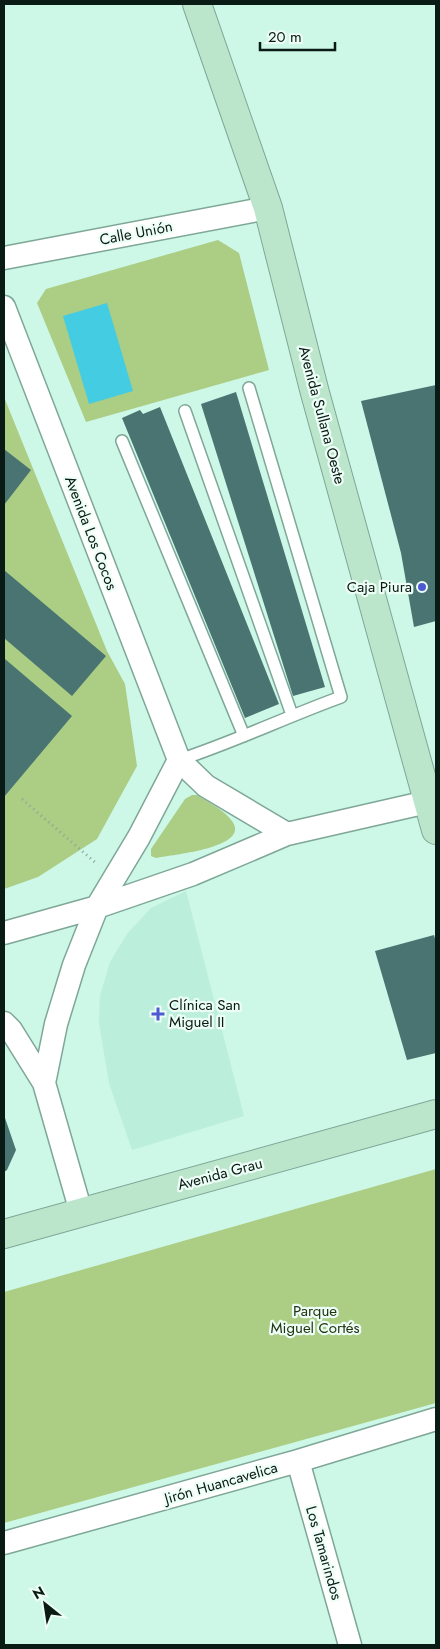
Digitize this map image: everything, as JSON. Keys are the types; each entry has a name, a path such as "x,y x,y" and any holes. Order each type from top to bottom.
{"street":[{"name":"Avenida Sullana Oeste","path":"197,4 268,208 315,393 432,801 436,830"},
{"name":"Calle Unión","path":"4,258 268,208"},
{"name":"Avenida Los Cocos","path":"4,307 179,760 206,786 287,834"},
{"path":"44,1084 61,1007 74,965 97,907 139,836 179,760"},
{"path":"4,933 97,907 193,874 287,834 432,801"},
{"path":"4,1023 11,1030 44,1084 81,1212"},
{"name":"Avenida Grau","path":"4,1234 436,1114"},
{"name":"Jirón Huancavelica","path":"4,1543 298,1461 436,1419"},
{"name":"Los Tamarindos","path":"298,1461 350,1645"}],"lane":[{"path":"179,760 222,746 292,715 341,697 249,388"},
{"path":"185,411 292,715"},
{"path":"122,441 244,736"}],"path":[{"path":"22,798 114,880"}],"shaded area":[{"name":"Clínica San Miguel II","path":"186,891 244,1116 132,1150 109,1083 99,1023 100,996 110,962 127,934 151,908"}],"green space":[{"path":"218,240 239,253 269,370 86,422 37,303 46,289"},
{"path":"4,397 107,651 125,684 137,766 97,839 38,877 4,889"},
{"path":"192,795 197,795 216,806 229,817 235,830 231,838 220,844 191,852 156,858 151,856 151,849 185,799"},
{"name":"Parque Miguel Cortés","path":"436,1169 436,1403 4,1523 4,1292"}],"water":[{"path":"107,303 133,391 89,404 63,316"}],"building":[{"path":"436,385 436,621 414,627 401,553 361,401"},
{"path":"236,392 325,687 293,696 201,404"},
{"path":"160,407 279,704 245,718 122,418 140,410 143,414"},
{"path":"4,449 31,470 4,505"},
{"path":"4,570 106,656 72,696 4,638"},
{"path":"5,659 72,716 4,797 4,661"},
{"path":"434,935 436,942 436,1053 407,1060 375,951"},
{"path":"4,1115 16,1150 7,1170 4,1172"}],"place":[{"name":"Caja Piura","path":"422,587"},
{"name":"Clínica San Miguel II","path":"158,1014"}]}
